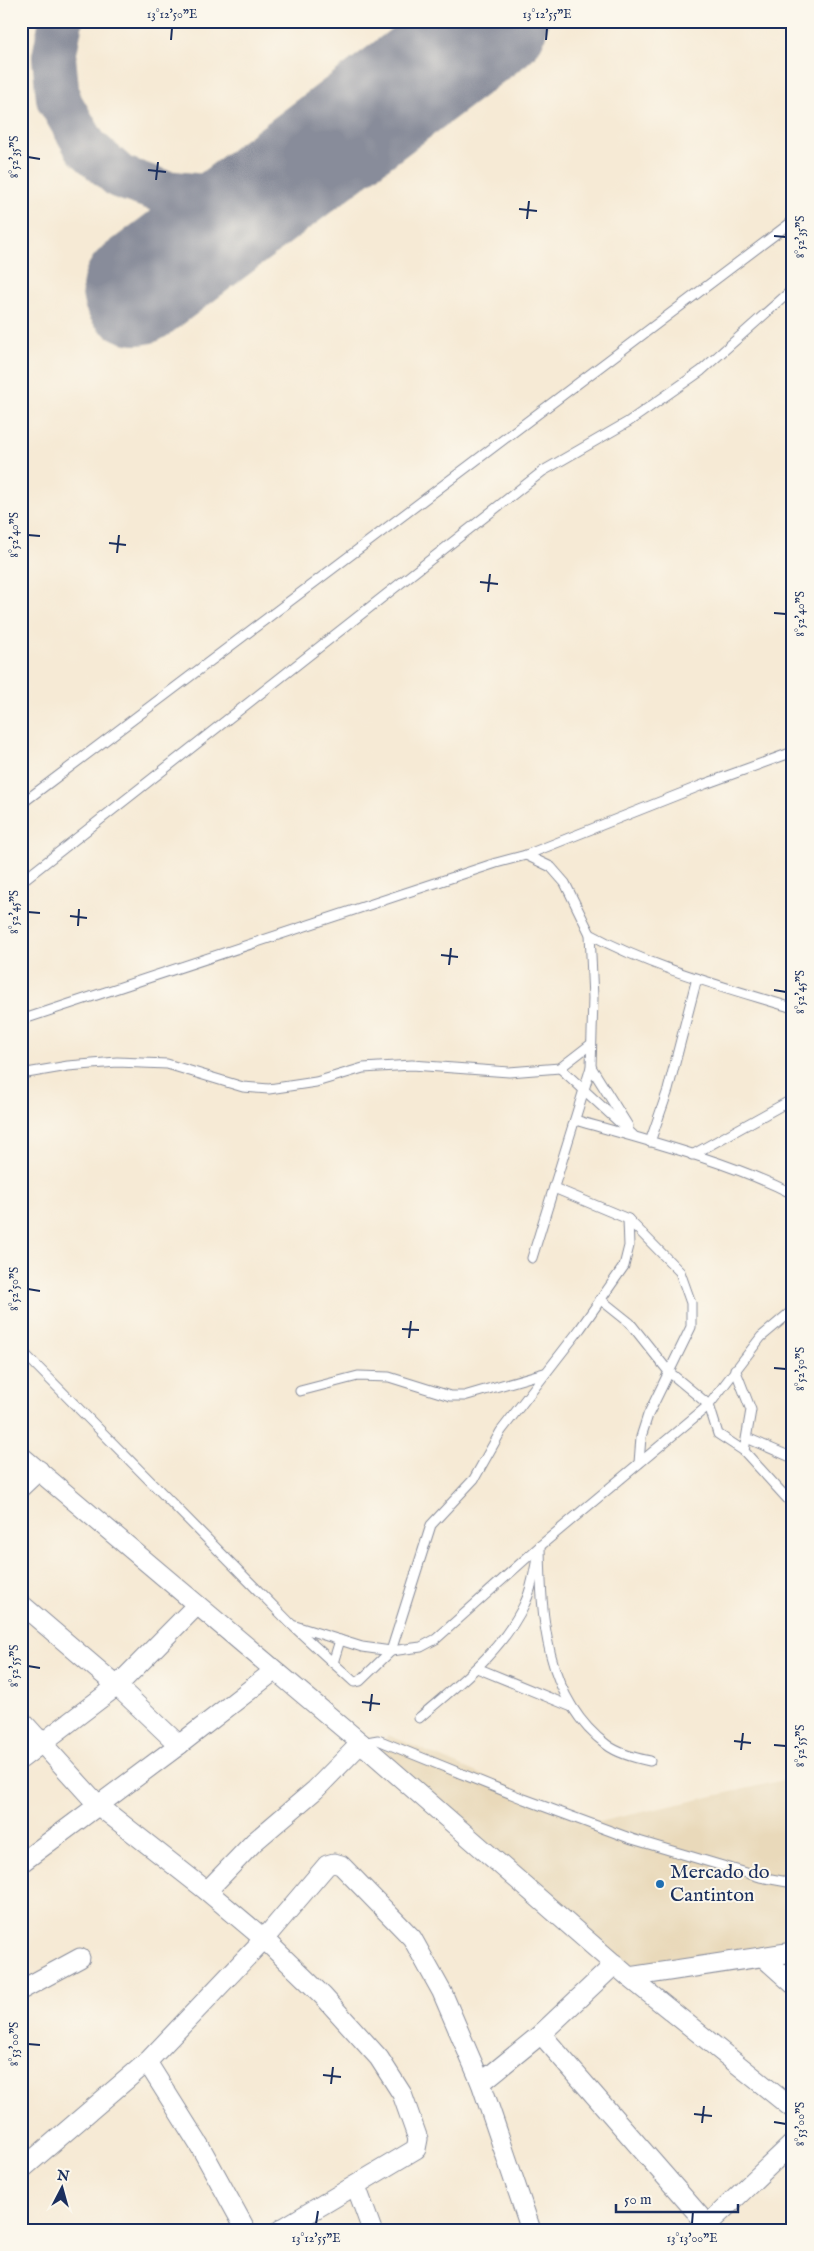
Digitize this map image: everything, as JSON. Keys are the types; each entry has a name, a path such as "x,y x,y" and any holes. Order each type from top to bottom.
{"street":[{"path":"21,1456 361,1743 622,1970 793,2109"},
{"path":"21,1488 39,1470"},
{"path":"21,1604 117,1686 179,1745"},
{"path":"21,1759 117,1686 198,1606"},
{"path":"21,1863 179,1745 274,1670"},
{"path":"21,1720 99,1806 207,1891 264,1940 323,1996 379,2058 402,2094 418,2139 416,2149 280,2230"},
{"path":"207,1891 254,1842 315,1790 361,1743"},
{"path":"21,2170 147,2062 264,1940 327,1865 334,1863 341,1865 412,1938 442,1992 481,2083 531,2230"},
{"path":"481,2083 622,1970 764,1957 793,1952"},
{"path":"764,1957 793,1984"},
{"path":"21,1990 80,1958"},
{"path":"541,2034 707,2228 793,2143"},
{"path":"147,2062 196,2140 246,2230"},
{"path":"356,2186 372,2230"}],"lane":[{"path":"21,804 793,220"},
{"path":"21,882 543,471 628,422 701,371 793,289"},
{"path":"21,1020 487,866 526,855 705,784 793,752"},
{"path":"526,855 551,867 565,883 590,934 593,998 592,1067 532,1258"},
{"path":"590,934 612,946 697,978 793,1008"},
{"path":"650,1142 668,1090 697,978"},
{"path":"21,1074 68,1066 117,1062 167,1064 242,1087 269,1089 316,1082 363,1068 412,1065 508,1072 560,1068 591,1044"},
{"path":"592,1067 635,1137"},
{"path":"560,1068 635,1137"},
{"path":"692,1155 793,1099"},
{"path":"575,1120 692,1155 772,1184 793,1194"},
{"path":"554,1188 628,1219 680,1272 691,1303 691,1327 648,1414 641,1437 639,1463"},
{"path":"21,1350 292,1625 354,1682 360,1681 391,1651 431,1525 474,1479 501,1431 544,1372 580,1329 624,1266 629,1246 628,1219"},
{"path":"600,1299 630,1323 668,1372 709,1405 718,1434 744,1451 793,1505"},
{"path":"292,1625 362,1647 391,1651 420,1647 436,1639 540,1546 709,1405 761,1337 793,1310"},
{"path":"735,1369 751,1410 744,1451"},
{"path":"300,1391 358,1376 389,1377 450,1396 464,1396 544,1372"},
{"path":"747,1438 793,1458"},
{"path":"418,1718 477,1668 506,1635 526,1602 540,1546"},
{"path":"540,1546 541,1589 545,1627 553,1668 572,1707 607,1746 627,1756 650,1761"},
{"path":"333,1664 340,1640"},
{"path":"477,1668 572,1707"},
{"path":"361,1743 378,1740 524,1800 632,1839 760,1877 793,1883"}],"shaded area":[{"name":"Mercado do Cantinton","path":"388,1735 594,1823 793,1778 793,1944 646,1964 626,1964 372,1755"}],"taxiway":[{"path":"61,21 54,57 58,99 86,147 120,177 164,192 213,197 272,187"}],"runway":[{"path":"137,290 493,21"}],"place":[{"name":"Mercado do Cantinton","path":"660,1884"}]}
